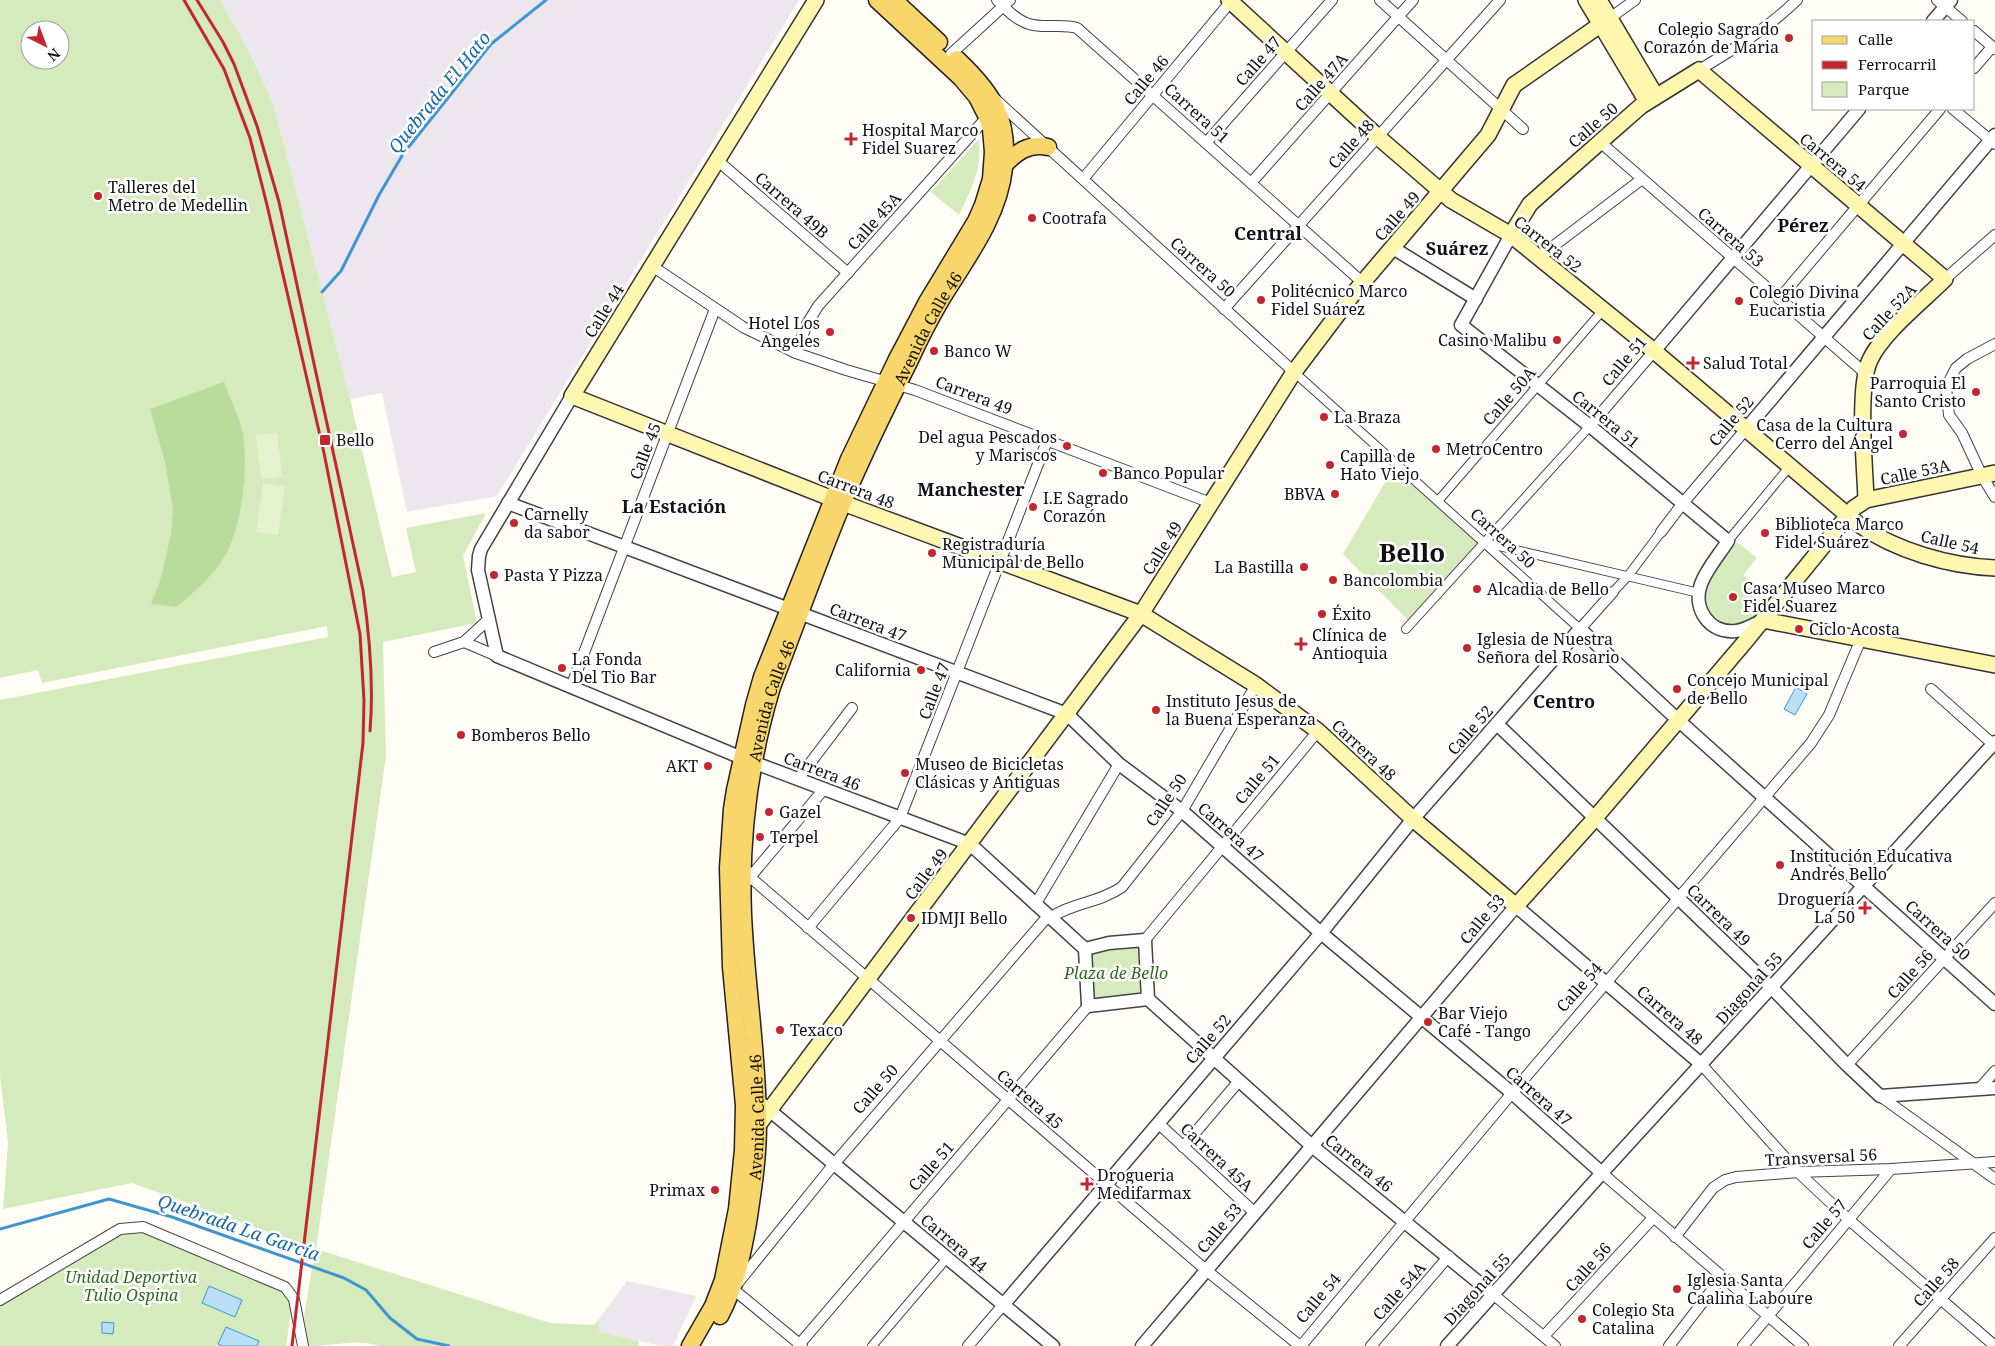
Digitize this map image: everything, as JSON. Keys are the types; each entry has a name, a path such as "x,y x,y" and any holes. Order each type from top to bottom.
{"main road":[{"name":"Calle 44","path":"572,396 816,0"},
{"name":"Avenida Calle 46","path":"690,1346 714,1306 723,1280 736,1209 744,1145 742,1088 733,994 728,904 732,809 768,703 795,612 837,500 937,284 976,220 983,205 990,179 993,152 987,117 977,96 961,78 877,0"},
{"name":"Avenida Calle 46","path":"892,383 991,215 1000,188 1005,142 1002,125 990,95 976,76 894,0"},
{"path":"1586,0 1606,21"},
{"path":"1599,0 1606,21 1651,99"},
{"name":"Carrera 52","path":"1230,1 1378,137 1441,192 1456,204 1511,235 1539,257 1654,350 1847,515"},
{"name":"Calle 49","path":"763,1105 868,980 1141,614 1294,372 1362,282 1493,129 1514,85 1606,21"},
{"name":"Calle 50","path":"1511,235 1530,204 1600,142 1651,99 1699,70"},
{"name":"Carrera 54","path":"1699,70 1945,279"},
{"path":"1004,165 1015,154 1026,148 1048,147"},
{"name":"Calle 52A","path":"1866,500 1863,400 1865,373 1874,352 1892,330 1945,279"},
{"name":"Carrera 48","path":"572,396 837,500 1141,614 1256,685 1318,731 1413,819 1516,906"},
{"name":"Calle 53A","path":"1847,515 1866,500 1988,475"},
{"name":"Calle 54","path":"1847,515 1869,532 1895,546 1964,564 1995,568"},
{"name":"Calle 53","path":"1516,906 1594,818 1763,620 1847,515"},
{"path":"1763,620 1995,665"},
{"name":"Avenida Calle 46","path":"702,1346 715,1326 733,1288 741,1264 754,1185 758,1126 763,1105 746,963 745,879 749,795 748,760"},
{"path":"744,1145 758,1126"}],"street":[{"name":"Calle 47","path":"1206,143 1332,0"},
{"path":"1380,0 1523,130"},
{"name":"Calle 47A","path":"1251,183 1413,0"},
{"name":"Calle 48","path":"1224,308 1500,0"},
{"name":"Calle 49","path":"1606,21 1636,0"},
{"name":"Calle 46","path":"1083,179 1230,1"},
{"name":"Calle 50","path":"1699,70 1754,37 1784,14 1793,1"},
{"path":"951,54 1003,2"},
{"name":"Carrera 51","path":"1003,2 1012,14 1027,24 1063,25 1077,28 1362,282"},
{"path":"1934,20 1944,2 1961,20"},
{"path":"1975,32 1994,48 1975,67"},
{"name":"Carrera 50","path":"990,95 1678,720 1995,1004"},
{"name":"Calle 51","path":"1406,629 1590,426 1858,110"},
{"path":"1779,298 1939,110"},
{"path":"1954,110 1993,140"},
{"name":"Calle 45A","path":"796,353 812,315 987,117"},
{"name":"Calle 52","path":"968,1346 1321,933 1413,819 1628,576 1682,503 1993,140"},
{"name":"Carrera 53","path":"1600,142 1865,373"},
{"name":"Carrera 49B","path":"717,160 848,273"},
{"path":"1539,257 1642,179"},
{"name":"Calle 50","path":"1462,325 1511,235"},
{"name":"Calle 52A","path":"1945,279 1995,235"},
{"path":"1393,248 1476,299"},
{"name":"Carrera 49","path":"652,266 758,336 796,353 922,392 1210,503"},
{"name":"Calle 45","path":"571,687 715,309"},
{"name":"Calle 50A","path":"1438,502 1604,310"},
{"name":"Carrera 51","path":"1462,325 1590,426 1728,541"},
{"path":"1995,344 1967,359 1956,368 1946,387 1949,415 1988,475 1995,497"},
{"name":"Calle 44","path":"496,656 478,570 479,556 508,503 572,396"},
{"name":"Calle 47","path":"808,928 900,818 1047,441"},
{"path":"1763,620 1744,630 1734,632 1719,630 1704,617 1700,607 1699,593 1708,570 1728,541 1790,466"},
{"name":"Carrera 47","path":"508,503 1066,714 1119,764 1182,811 1321,933 1512,1093 1653,1218 1804,1346"},
{"path":"1484,543 1699,593"},
{"path":"434,652 464,642 489,619"},
{"name":"Calle 54","path":"1300,1346 1820,730 1861,639"},
{"name":"Carrera 46","path":"464,642 748,760 970,844 1085,950"},
{"name":"Calle 50","path":"733,1288 834,1164 1049,917 1058,912 1108,896 1122,888 1182,811 1256,685"},
{"path":"1931,689 1994,744"},
{"path":"798,779 852,708"},
{"name":"Carrera 49","path":"1497,724 1771,987 1880,1096 1995,1179"},
{"name":"Calle 51","path":"1145,940 1318,731"},
{"name":"Diagonal 55","path":"1448,1346 1602,1173 1994,744"},
{"path":"1036,905 1119,764"},
{"path":"745,879 824,789"},
{"name":"Carrera 45","path":"745,879 808,928 1206,1270 1300,1346"},
{"name":"Calle 56","path":"1847,1065 1995,903"},
{"name":"Carrera 48","path":"1516,906 1701,1064 1798,1172 1848,1219 1995,1346"},
{"name":"Calle 53","path":"1142,1346 1516,906"},
{"path":"1145,940 1148,999 1088,1006 1085,950 1109,943 1145,940"},
{"name":"Carrera 46","path":"1148,999 1312,1146 1449,1256 1555,1346"},
{"name":"Calle 51","path":"800,1345 1088,1006"},
{"path":"1979,1089 1995,1071"},
{"path":"1183,1147 1239,1081"},
{"name":"Carrera 44","path":"742,1088 1053,1346"},
{"path":"1880,1096 1995,1088"},
{"name":"Carrera 45A","path":"1158,1124 1255,1213"},
{"name":"Transversal 56","path":"1675,1237 1713,1188 1725,1180 1736,1177 1995,1162"},
{"name":"Calle 57","path":"1743,1346 1890,1168"},
{"name":"Calle 56","path":"1544,1336 1653,1218"},
{"path":"0,1300 120,1229 143,1227 285,1287 294,1299 303,1346"},
{"name":"Calle 58","path":"1899,1346 1995,1238"},
{"name":"Calle 54A","path":"1371,1346 1449,1256"},
{"path":"872,1346 947,1258"},
{"path":"1669,1346 1722,1276"},
{"path":"733,1288 800,1345"}],"shaded area":[{"path":"220,0 799,0 497,496 407,512 382,393 350,399 274,106 258,70"},
{"path":"627,1281 696,1296 673,1346 662,1346 600,1332 599,1319"}],"green space":[{"path":"0,0 220,0 249,52 274,106 350,399 392,577 416,572 406,528 486,513 463,556 477,623 383,642 386,756 316,1249 550,1323 594,1325 599,1319 600,1332 639,1341 638,1346 380,1346 354,1342 309,1346 304,1317 315,1249 132,1183 3,1209 8,1144 0,1075 0,700 328,637 327,626 42,683 38,670 0,678"},
{"path":"979,139 979,160 975,178 959,215 931,192"},
{"path":"224,382 242,429 244,443 243,492 237,526 226,554 216,569 177,607 151,604 161,578 171,534 173,509 165,462 150,409"},
{"path":"277,433 282,477 261,479 256,435"},
{"path":"1396,464 1484,543 1411,623 1343,554"},
{"path":"263,483 285,486 278,535 256,532"},
{"path":"1737,542 1757,558 1743,575 1758,587 1753,594 1767,605 1752,619 1736,625 1721,621 1705,607 1711,579"},
{"name":"Plaza de Bello","path":"1141,944 1144,996 1091,1003 1088,952"},
{"name":"Unidad Deportiva Tulio Ospina","path":"123,1225 143,1227 272,1280 293,1297 286,1346 0,1346 0,1295 100,1234"}],"water":[{"path":"1796,687 1807,694 1795,715 1784,709"},
{"path":"209,1286 242,1300 235,1317 202,1303"},
{"path":"102,1322 114,1323 113,1334 102,1333"},
{"path":"226,1327 259,1341 257,1346 222,1346 218,1344"}],"waterway":[{"name":"Quebrada El Hato","path":"322,292 341,271 379,195 403,154 491,44 546,0"},
{"name":"Quebrada La García","path":"0,1229 109,1199 172,1217 344,1278 366,1290 390,1318 417,1339 449,1346"}],"railway":[{"path":"184,0 224,69 250,138 324,453 360,634 364,700 363,743 292,1346"},
{"path":"197,0 234,64 257,126 279,202 363,590 371,660 370,731"}],"place":[{"name":"Colegio Sagrado Corazón de Maria","path":"1789,38"},
{"name":"Hospital Marco Fidel Suarez","path":"851,139"},
{"name":"Talleres del Metro de Medellin","path":"98,196"},
{"name":"Cootrafa","path":"1032,218"},
{"name":"Politécnico Marco Fidel Suárez","path":"1261,300"},
{"name":"Colegio Divina Eucaristia","path":"1739,301"},
{"name":"Hotel Los Angeles","path":"830,332"},
{"name":"Casino Malibu","path":"1557,340"},
{"name":"Banco W","path":"934,351"},
{"name":"Salud Total","path":"1693,363"},
{"name":"Parroquia El Santo Cristo","path":"1976,392"},
{"name":"La Braza","path":"1324,417"},
{"name":"Casa de la Cultura Cerro del Ángel","path":"1903,434"},
{"name":"Bello","path":"325,440"},
{"name":"Del agua Pescados y Mariscos","path":"1067,446"},
{"name":"MetroCentro","path":"1436,449"},
{"name":"Capilla de Hato Viejo","path":"1330,465"},
{"name":"Banco Popular","path":"1103,473"},
{"name":"BBVA","path":"1335,494"},
{"name":"I.E Sagrado Corazón","path":"1033,507"},
{"name":"Carnelly da sabor","path":"514,523"},
{"name":"Biblioteca Marco Fidel Suárez","path":"1765,533"},
{"name":"Registraduría Municipal de Bello","path":"932,553"},
{"name":"La Bastilla","path":"1304,567"},
{"name":"Pasta Y Pizza","path":"494,575"},
{"name":"Bancolombia","path":"1333,580"},
{"name":"Alcadia de Bello","path":"1477,589"},
{"name":"Casa Museo Marco Fidel Suarez","path":"1733,597"},
{"name":"Éxito","path":"1322,614"},
{"name":"Ciclo Acosta","path":"1799,629"},
{"name":"Clínica de Antioquia","path":"1301,644"},
{"name":"Iglesia de Nuestra Señora del Rosario","path":"1467,648"},
{"name":"La Fonda Del Tio Bar","path":"562,668"},
{"name":"California","path":"921,670"},
{"name":"Concejo Municipal de Bello","path":"1677,689"},
{"name":"Instituto Jesus de la Buena Esperanza","path":"1156,710"},
{"name":"Bomberos Bello","path":"461,735"},
{"name":"AKT","path":"708,766"},
{"name":"Museo de Bicicletas Clásicas y Antiguas","path":"905,773"},
{"name":"Gazel","path":"769,812"},
{"name":"Terpel","path":"760,837"},
{"name":"Institución Educativa Andrés Bello","path":"1780,865"},
{"name":"Droguería La 50","path":"1865,908"},
{"name":"IDMJI Bello","path":"911,918"},
{"name":"Bar Viejo Café - Tango","path":"1428,1022"},
{"name":"Texaco","path":"780,1030"},
{"name":"Drogueria Medifarmax","path":"1087,1184"},
{"name":"Primax","path":"715,1190"},
{"name":"Iglesia Santa Caalina Laboure","path":"1677,1289"},
{"name":"Colegio Sta Catalina","path":"1582,1319"}],"district":[{"name":"Pérez","path":"1803,225"},
{"name":"Central","path":"1268,233"},
{"name":"Suárez","path":"1457,248"},
{"name":"Manchester","path":"971,489"},
{"name":"La Estación","path":"674,506"},
{"name":"Bello","path":"1412,552"},
{"name":"Centro","path":"1564,701"}]}
